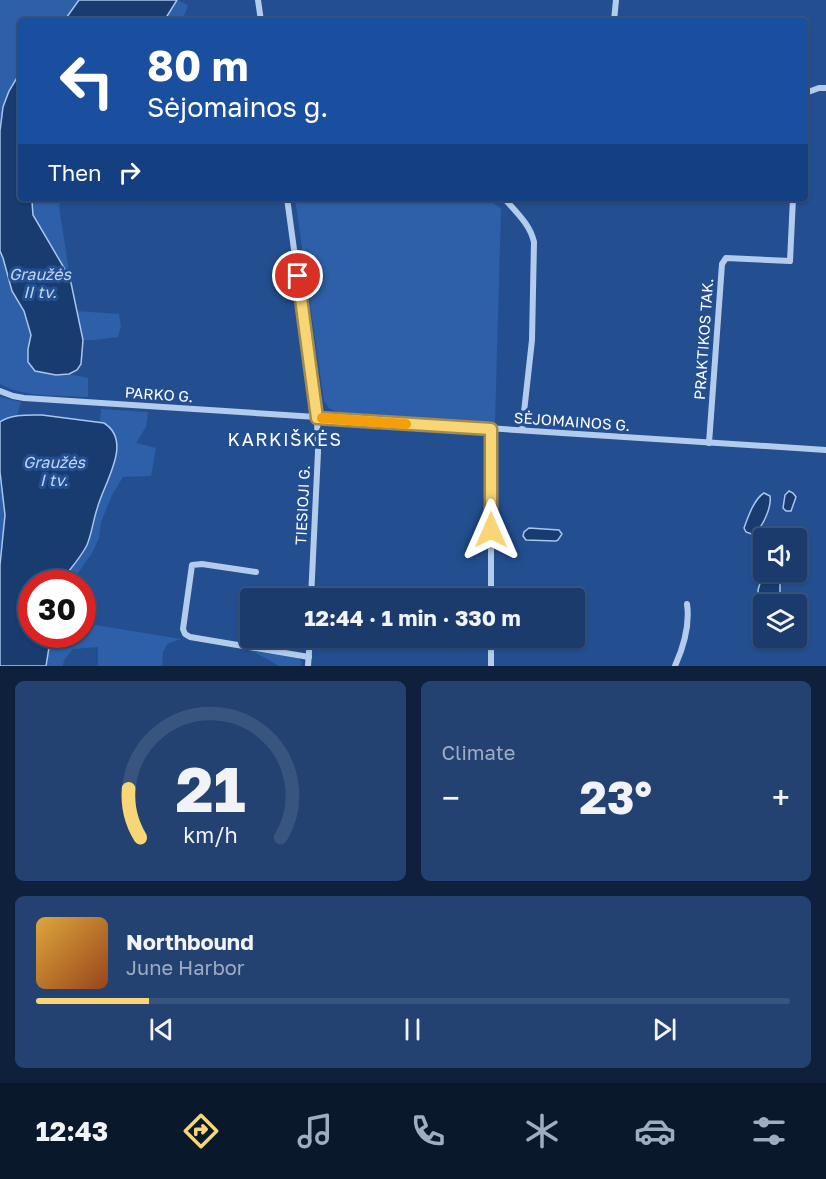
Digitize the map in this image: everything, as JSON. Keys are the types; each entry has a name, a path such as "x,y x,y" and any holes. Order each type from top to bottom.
{"street":[{"path":"258,0 261,18"},
{"path":"614,18 616,0"},
{"path":"808,92 826,88"},
{"name":"TIESIOJI G.","path":"287,201 317,418 318,452 311,588"},
{"path":"507,201 526,223 534,242 532,340 522,430"},
{"name":"PRAKTIKOS TAK.","path":"709,443 722,264 726,258 790,261 793,201"},
{"name":"PARKO G.","path":"0,391 24,398 317,418"},
{"name":"SĖJOMAINOS G.","path":"317,418 826,450"},
{"path":"491,429 491,588"},
{"path":"256,572 202,564 192,565 183,629 185,634 189,637 309,657"},
{"path":"675,666 686,633 689,614 687,604"},
{"path":"308,666 309,648"},
{"path":"491,648 491,666"}],"shaded area":[{"path":"0,0 79,0 66,18 18,18 18,76 3,107 0,131"},
{"path":"177,0 188,5 183,18 166,18"},
{"path":"62,201 59,206 70,278 33,215 32,202"},
{"path":"295,201 491,201 501,209 495,422 338,412 329,408 324,401"},
{"path":"0,251 12,291 24,311 31,335 28,349 29,362 35,371 88,378 88,397 31,394 0,384"},
{"path":"77,311 119,314 121,326 118,337 83,340"},
{"path":"0,397 21,402 17,416 0,422"},
{"path":"101,409 148,412 146,427 136,443 156,448 151,476 123,477 112,495 92,553 80,570 68,570 93,529 97,508 109,477 104,423 100,422"},
{"path":"0,472 5,515 0,565"},
{"path":"96,625 181,639 167,644 163,652 162,666 98,666 98,647 96,647"},
{"path":"49,648 86,648 73,649 64,660 63,666 46,666"},
{"path":"252,651 298,658 302,662 301,666 278,666"}],"water":[{"path":"79,0 177,0 166,18 66,18"},
{"name":"Graužės II tv.","path":"18,76 18,201 32,201 33,215 70,278 83,340 81,364 77,370 69,374 56,375 35,371 28,362 31,335 24,311 12,291 0,251 0,131 3,107"},
{"name":"Graužės I tv.","path":"25,415 104,423 113,431 117,452 100,499 89,540 70,570 18,570 18,648 49,648 46,666 0,666 0,565 5,515 0,472 0,422 14,416"},
{"path":"789,491 796,497 791,511 786,511 783,508 785,495"},
{"path":"764,493 770,496 770,501 763,522 759,528 753,528 753,535 746,532 744,528 760,496"},
{"path":"529,528 559,530 562,534 556,541 526,540 523,536 524,532"},
{"path":"760,582 780,582 780,594 758,594"}],"slow traffic":[{"path":"322,418 406,424"}],"district":[{"name":"KARKIŠKĖS","path":"285,440"}],"route":[{"path":"298,276 317,418 491,429 491,530"}]}
